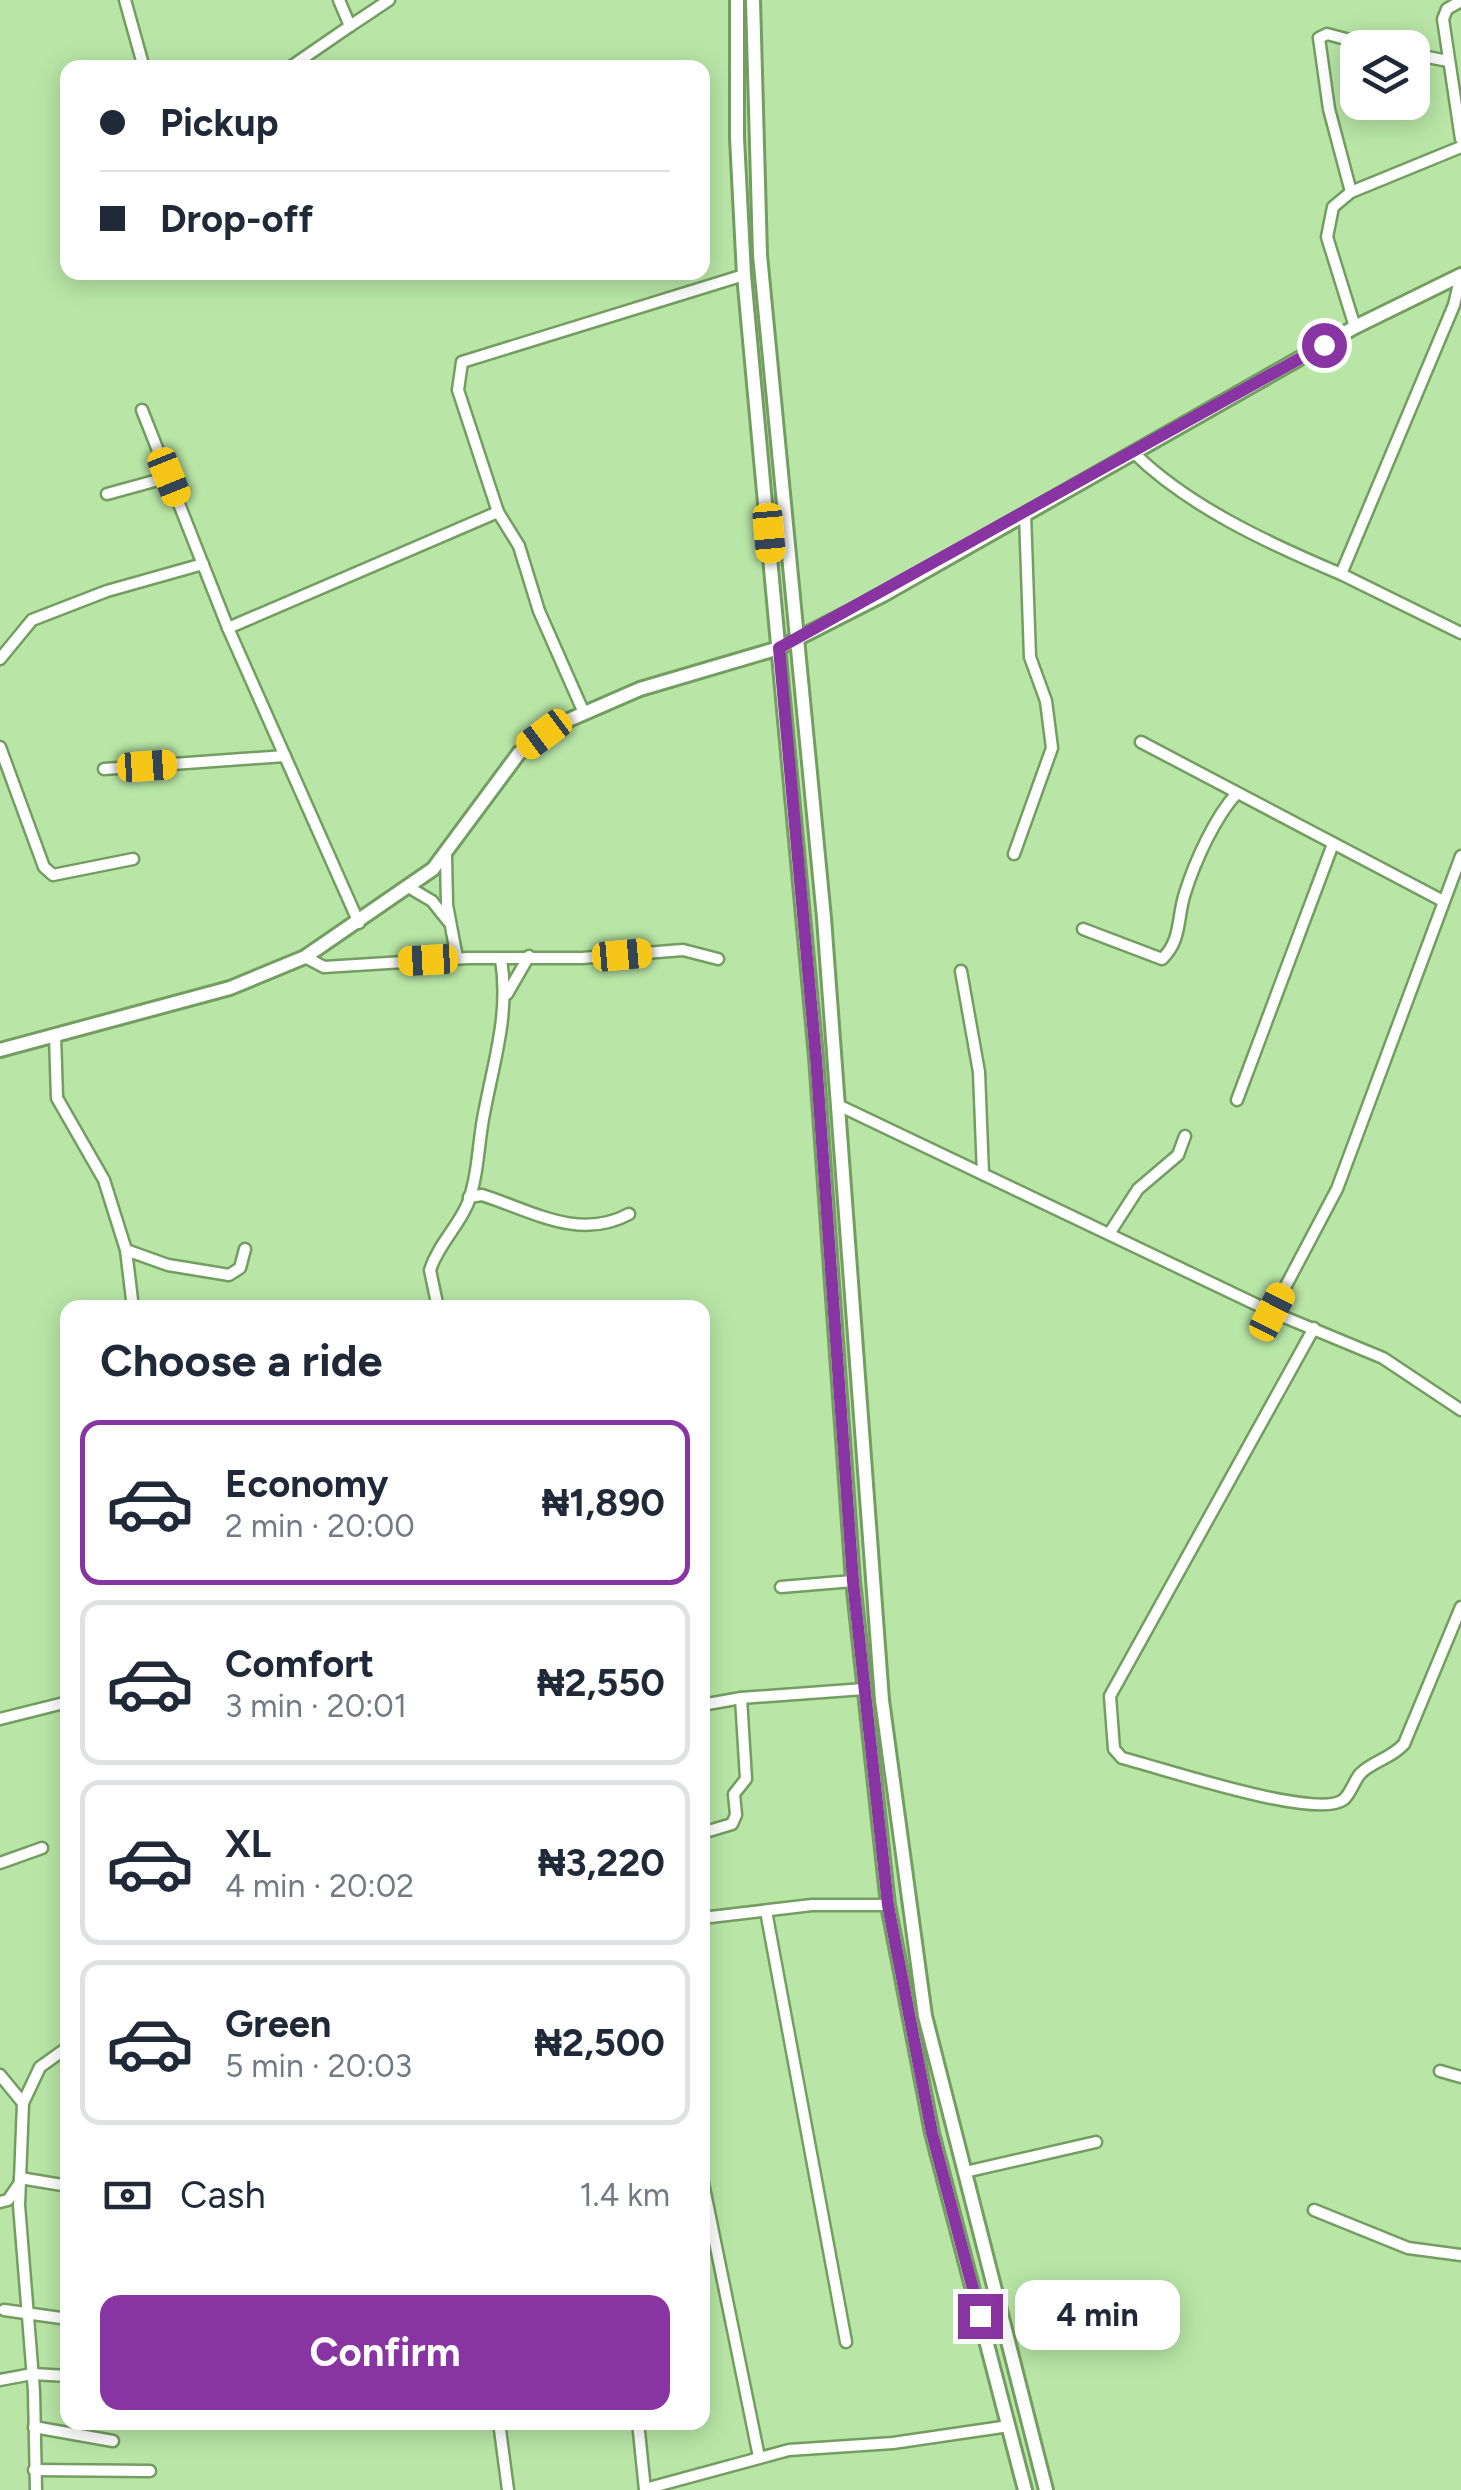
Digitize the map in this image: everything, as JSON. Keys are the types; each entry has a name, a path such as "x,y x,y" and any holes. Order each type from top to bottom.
{"street":[{"path":"125,0 142,60"},
{"path":"339,0 350,26"},
{"path":"301,60 390,0"},
{"path":"737,0 736,138 744,275 816,1058 853,1581 888,1905 932,2133 1026,2490"},
{"path":"753,0 757,207 838,1105 882,1700 907,1906 925,2016 1046,2490"},
{"path":"1461,1 1447,9 1443,20 1461,139"},
{"path":"1340,38 1326,34 1320,38 1329,109 1351,192"},
{"path":"1430,58 1448,61"},
{"path":"1355,327 1327,237 1333,207 1351,192 1461,147"},
{"path":"584,713 539,611 519,546 498,512 458,390 462,362 744,275"},
{"path":"0,1050 230,988 306,958 410,888 446,856 519,753 584,713 640,689 758,658 779,648 1355,327 1461,275"},
{"path":"1341,574 1454,304 1461,275"},
{"path":"142,410 228,628 359,923"},
{"path":"1134,453 1177,488 1461,633"},
{"path":"107,494 169,477"},
{"path":"228,628 498,512"},
{"path":"1014,854 1052,748 1046,701 1030,657 1025,514"},
{"path":"0,659 32,620 106,591 203,564"},
{"path":"1140,742 1443,901"},
{"path":"0,746 44,867 53,875 133,858"},
{"path":"104,769 285,756"},
{"path":"1083,929 1162,959 1178,936 1190,880 1223,810 1237,793"},
{"path":"1237,1100 1333,844"},
{"path":"446,856 449,921 457,958"},
{"path":"1272,1312 1337,1189 1461,856"},
{"path":"410,888 432,901 449,921"},
{"path":"306,958 324,967 457,958 582,958 683,950 718,959"},
{"path":"506,995 529,956"},
{"path":"436,1300 430,1270 476,1196 474,1183 506,995 501,959"},
{"path":"961,971 979,1072 983,1174"},
{"path":"55,1035 57,1098 104,1180 126,1250 132,1300"},
{"path":"838,1105 1272,1312 1383,1358 1461,1410"},
{"path":"1109,1234 1138,1189 1178,1156 1185,1136"},
{"path":"476,1196 560,1223 602,1227 629,1214"},
{"path":"126,1250 168,1265 230,1275 240,1268 245,1248"},
{"path":"1314,1328 1110,1696 1114,1749 1122,1758 1291,1804 1322,1806 1343,1800 1363,1770 1392,1758 1404,1744 1461,1607"},
{"path":"837,1355 856,1355"},
{"path":"781,1587 853,1581"},
{"path":"710,1704 741,1698 864,1689"},
{"path":"710,1831 732,1824 736,1815 734,1794 746,1780 741,1698"},
{"path":"0,1720 60,1704"},
{"path":"0,1863 42,1848"},
{"path":"710,1917 888,1905"},
{"path":"766,1911 846,2342"},
{"path":"32,2489 32,2374 20,2181 23,2102 40,2067 60,2053"},
{"path":"1440,2071 1461,2077"},
{"path":"0,2075 23,2102"},
{"path":"932,2133 954,2129"},
{"path":"965,2172 1096,2142"},
{"path":"20,2181 60,2185"},
{"path":"0,2202 8,2200 20,2181"},
{"path":"1314,2210 1408,2248 1461,2256"},
{"path":"710,2217 759,2457"},
{"path":"4,2310 60,2318"},
{"path":"0,2380 32,2374 60,2376"},
{"path":"34,2426 114,2441"},
{"path":"639,2430 644,2490 759,2457 1009,2426"},
{"path":"500,2430 508,2490"},
{"path":"34,2470 150,2471"}],"route":[{"path":"980,2316 932,2133 907,2020 888,1905 853,1581 816,1058 779,648 883,594 1324,345"}]}
